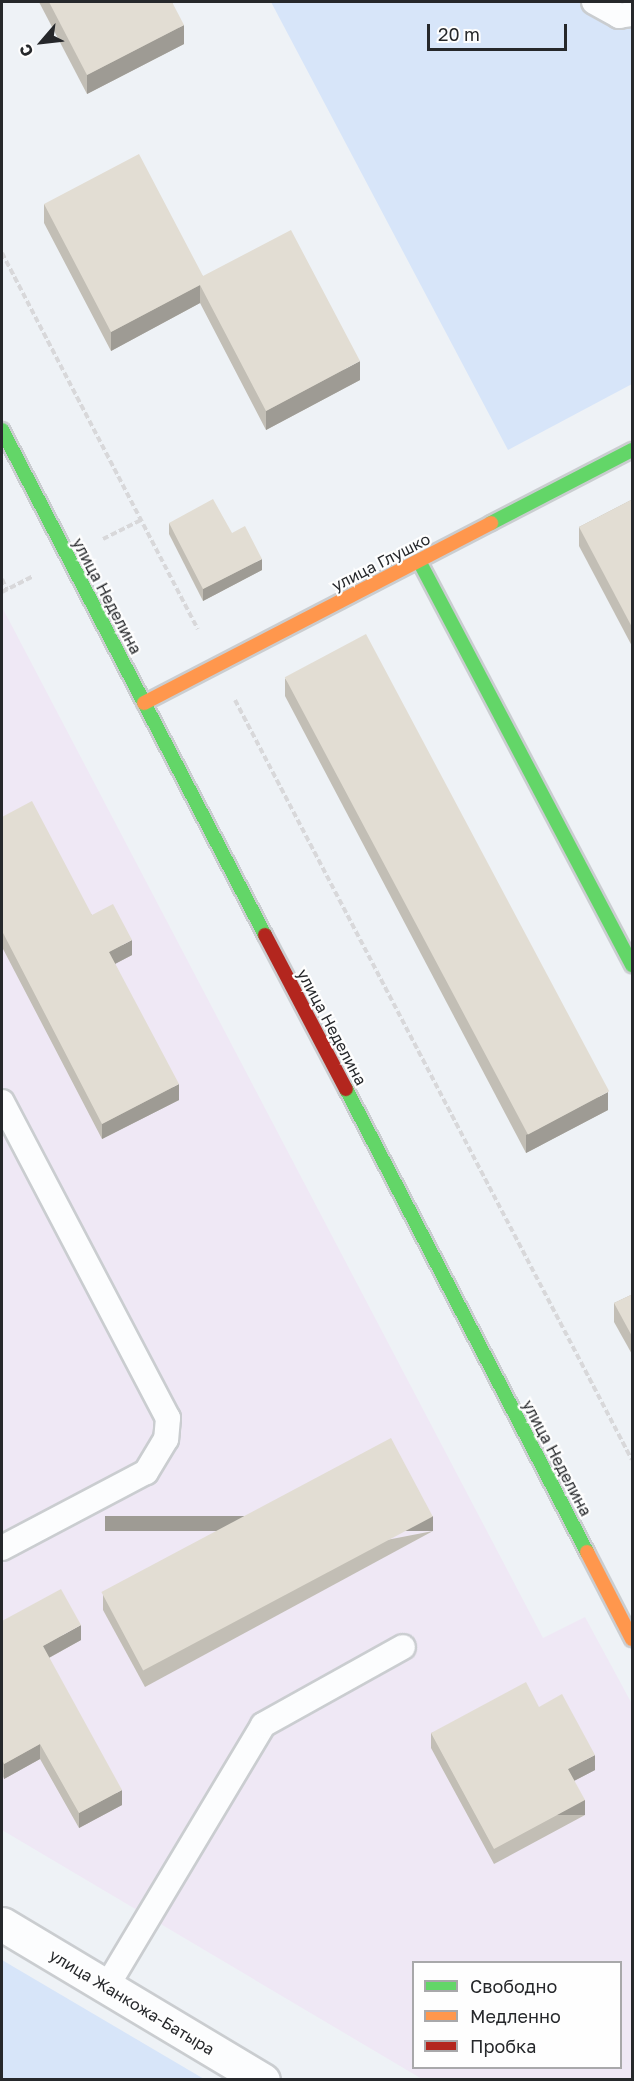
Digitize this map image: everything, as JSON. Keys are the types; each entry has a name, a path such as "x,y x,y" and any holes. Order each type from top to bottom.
{"street":[{"name":"улица Неделина","path":"2,430 633,1639"},
{"name":"улица Глушко","path":"144,703 633,450"},
{"path":"419,561 633,965"},
{"name":"улица Жанкожа-Батыра","path":"2,1924 263,2079"}],"lane":[{"path":"594,2 619,16 633,14"},
{"path":"2,1102 168,1418 166,1439 146,1472 2,1548"},
{"path":"107,1986 263,1725 403,1647"}],"path":[{"path":"2,252 633,1460"},
{"path":"2,579 7,590"}],"shaded area":[{"path":"271,2 632,2 632,384 508,450"},
{"path":"2,607 543,1638 585,1617 632,1704 632,2079 422,2079 2,1830"},
{"path":"2,1960 204,2079 2,2079"}],"building":[{"path":"49,2 172,2 184,25 87,75"},
{"path":"139,154 203,276 291,230 360,361 266,411 200,285 111,332 44,204"},
{"path":"213,499 232,533 245,526 262,559 203,589 169,523"},
{"path":"633,499 633,629 579,527"},
{"path":"366,634 609,1091 528,1135 285,677"},
{"path":"32,801 92,915 113,904 132,940 109,952 179,1084 102,1124 2,931 2,817"},
{"path":"633,1294 633,1338 614,1303"},
{"path":"391,1438 433,1517 143,1671 101,1592"},
{"path":"61,1589 81,1625 43,1646 122,1790 79,1813 40,1744 4,1764 2,1759 2,1621"},
{"path":"526,1682 539,1707 562,1694 595,1755 568,1769 585,1800 494,1849 431,1733"}],"traffic: fast":[{"path":"2,430 265,935"},
{"path":"491,523 632,450"},
{"path":"419,561 632,965"},
{"path":"346,1089 587,1552"}],"traffic: slow":[{"path":"144,703 491,523"},
{"path":"587,1552 632,1639"}],"traffic: jam":[{"path":"265,935 346,1089"}]}
